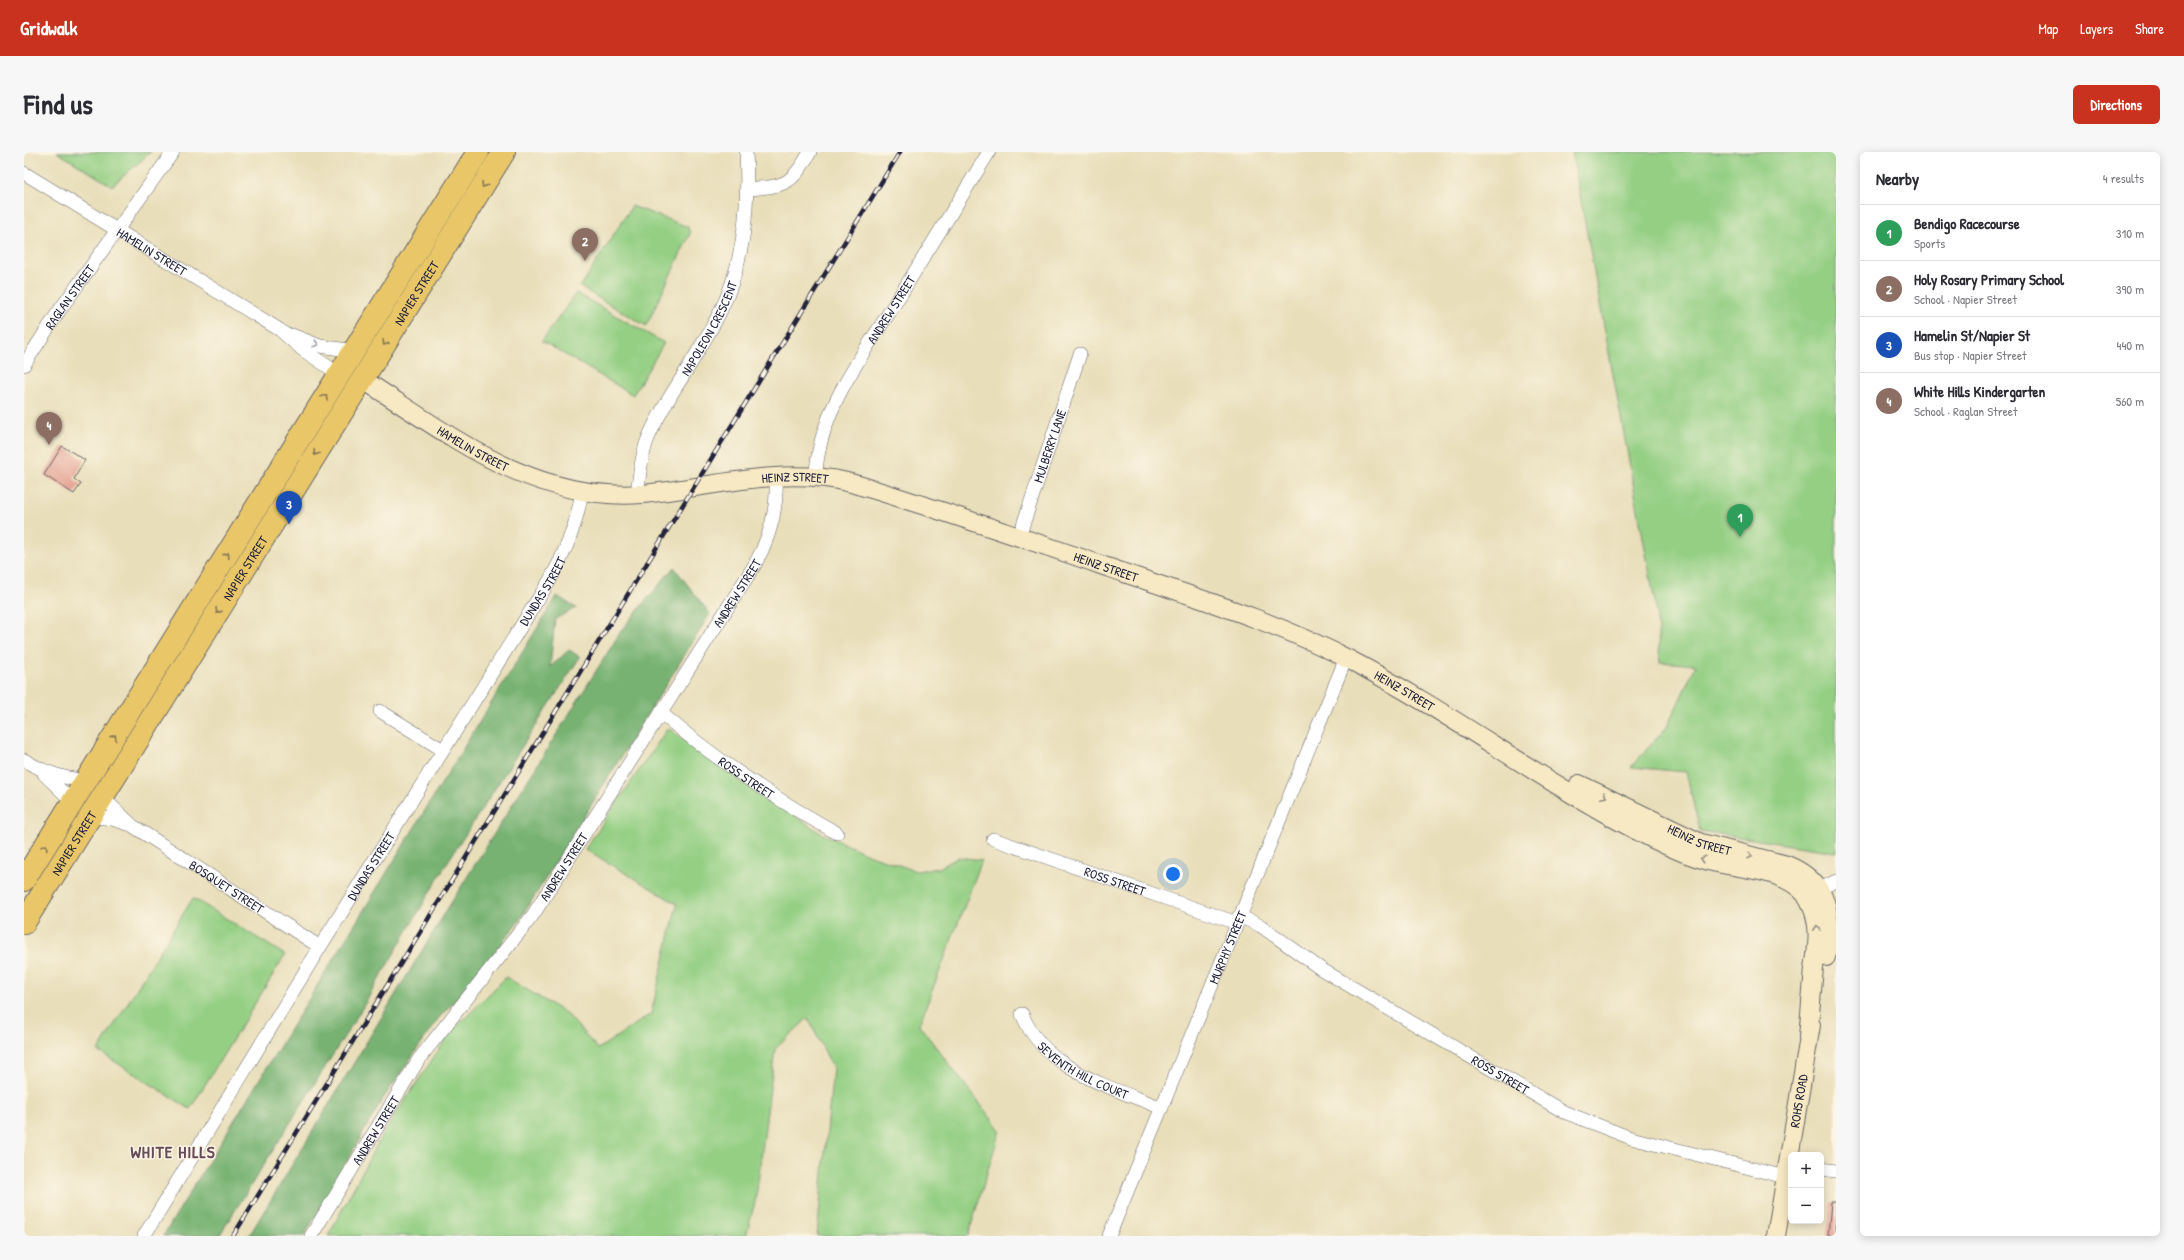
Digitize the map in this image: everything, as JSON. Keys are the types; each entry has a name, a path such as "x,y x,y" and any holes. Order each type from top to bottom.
{"highway":[{"name":"NAPIER STREET","path":"24,880 478,152"},
{"name":"NAPIER STREET","path":"24,923 504,152"},
{"name":"HAMELIN STREET","path":"339,374 362,379"},
{"path":"24,913 49,883"}],"street":[{"path":"117,230 173,152"},
{"name":"NAPOLEON CRESCENT","path":"637,494 640,467 651,431 712,326 729,291 742,245 746,221 746,152"},
{"path":"747,189 783,185 792,179 800,170 810,152"},
{"name":"ANDREW STREET","path":"816,477 823,437 845,386 989,152"},
{"name":"HAMELIN STREET","path":"24,173 280,330 303,350 339,374"},
{"name":"RAGLAN STREET","path":"24,366 59,311 117,230"},
{"name":"HAMELIN STREET","path":"280,330 320,346 354,351"},
{"name":"MULBERRY LANE","path":"1019,537 1080,354"},
{"name":"HAMELIN STREET","path":"362,379 506,468 551,485 582,491 637,494 693,488"},
{"name":"HEINZ STREET","path":"693,488 776,478 816,477 872,489 1019,537 1253,618 1302,637 1346,658 1493,743 1545,766 1620,812 1701,843 1787,865 1811,878 1819,897"},
{"name":"ANDREW STREET","path":"311,1236 419,1060 533,915 762,552 775,512 776,478"},
{"name":"DUNDAS STREET","path":"144,1236 320,947 562,559 576,524 582,491"},
{"name":"MURPHY STREET","path":"1109,1236 1346,658"},
{"path":"380,711 443,750"},
{"name":"ROSS STREET","path":"661,713 716,756 801,813 837,833"},
{"path":"24,760 42,771 73,802"},
{"path":"42,771 64,778 87,781"},
{"name":"BOSQUET STREET","path":"102,797 133,826 320,947"},
{"name":"BOSQUET STREET","path":"90,816 112,819 133,826"},
{"name":"ROSS STREET","path":"993,839 1260,926 1321,969 1564,1112 1631,1138 1788,1168"},
{"path":"1819,897 1836,881"},
{"name":"ROHS ROAD","path":"1790,1152 1808,1037 1830,935 1829,912 1819,897"},
{"name":"SEVENTH HILL COURT","path":"1022,1014 1032,1035 1068,1066 1097,1081 1162,1108"},
{"name":"ROHS ROAD","path":"1776,1236 1788,1168"},
{"path":"1824,1169 1836,1171"}],"green space":[{"path":"57,152 151,152 112,186"},
{"path":"1572,152 1836,152 1836,852 1700,831 1686,772 1631,767 1667,727 1696,665 1660,662 1656,608"},
{"path":"632,206 688,227 690,234 646,326 580,287"},
{"path":"576,293 664,343 633,395 542,341"},
{"path":"674,567 710,614 519,921 468,986 438,1019 382,1100 304,1236 249,1236 454,898 623,628"},
{"path":"557,596 576,608 555,619 550,667 569,650 580,657 447,863 361,1010 219,1236 163,1236"},
{"path":"668,728 742,782 821,833 870,855 916,871 939,868 959,857 982,860 919,1025 1000,1130 968,1236 817,1236 833,1068 808,1018 775,1049 756,1198 746,1236 328,1236 382,1135 450,1033 506,977 567,1014 598,1049 651,1014 677,904 585,849"},
{"path":"193,898 285,955 190,1109 98,1051"}],"building":[{"path":"62,446 85,460 74,479 81,484 74,494 44,475"},
{"path":"1831,1202 1836,1202 1836,1236 1828,1236"}],"railway":[{"path":"233,1236 900,152"}],"place":[{"name":"Holy Rosary Primary School","path":"585,261"},
{"name":"White Hills Kindergarten","path":"49,445"},
{"name":"Hamelin St/Napier St","path":"289,524"},
{"name":"Bendigo Racecourse","path":"1740,537"}],"district":[{"name":"WHITE HILLS","path":"173,1151"}]}
